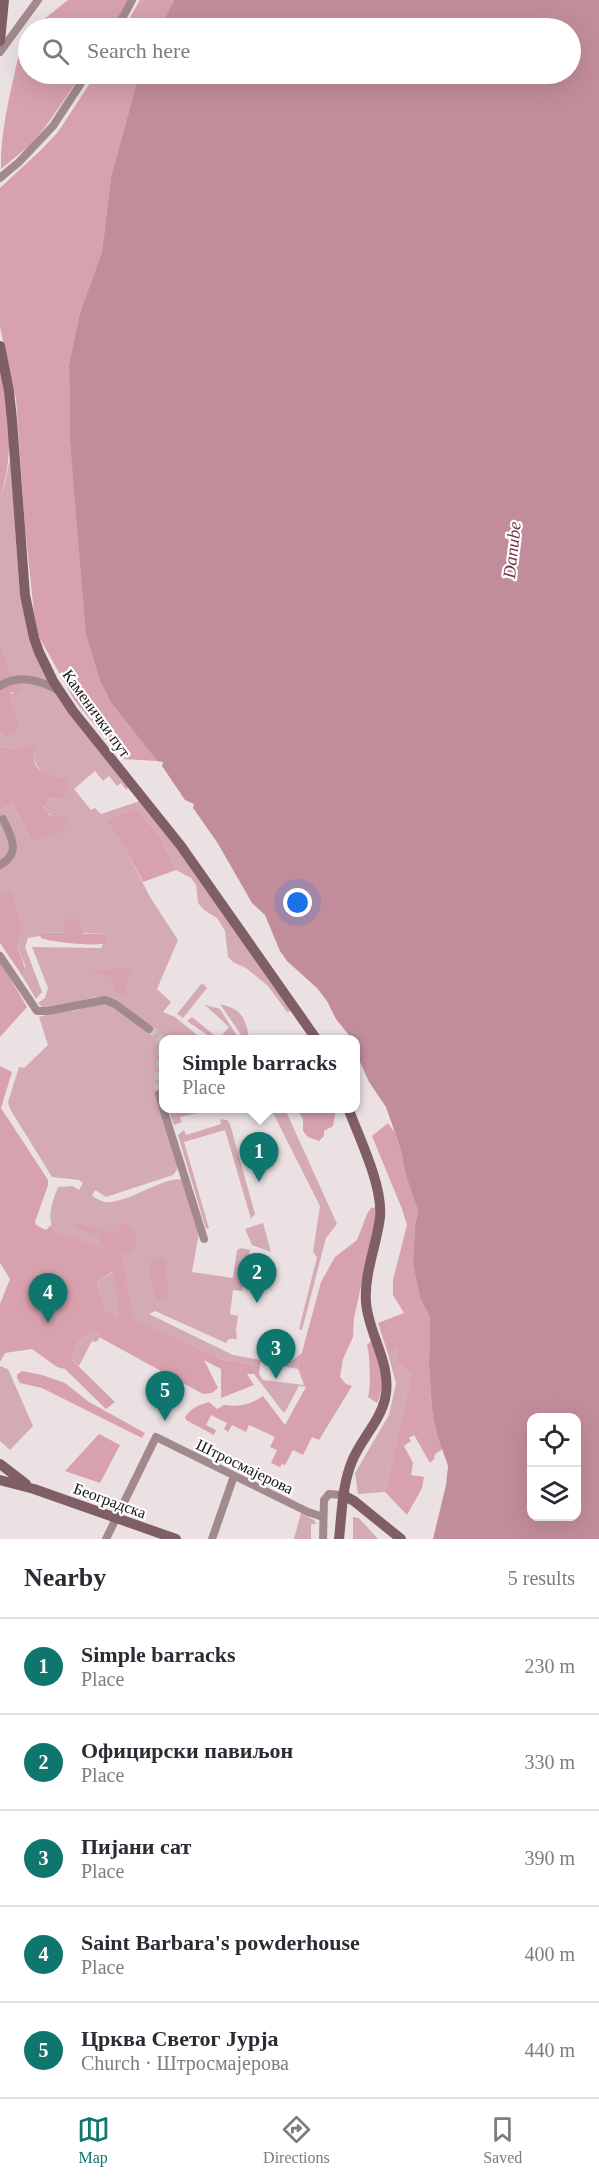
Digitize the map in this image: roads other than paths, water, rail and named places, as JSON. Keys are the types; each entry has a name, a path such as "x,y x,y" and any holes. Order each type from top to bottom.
{"main road":[{"path":"0,41 4,0"},
{"name":"Каменички пут","path":"0,346 10,401 28,614 39,652 60,691 105,753 181,846 313,1035"},
{"path":"339,1539 343,1496 353,1458 382,1410 387,1382 366,1302 366,1287 380,1217 379,1195 350,1113"},
{"name":"Београдска","path":"0,1464 34,1489"},
{"name":"Београдска","path":"0,1479 176,1539"},
{"path":"343,1496 354,1501 401,1539"}],"street":[{"path":"25,18 38,0"},
{"path":"122,18 132,0"},
{"path":"0,52 18,27"},
{"path":"0,178 19,162 53,126 80,84"},
{"path":"0,686 8,681 20,679 46,684 60,691"},
{"path":"0,865 9,858 13,846 3,819"},
{"path":"0,956 37,1011 57,1010 99,1000 109,1001 149,1029"},
{"path":"165,1113 204,1239"},
{"name":"Штросмајерова","path":"116,1518 156,1437 308,1512 323,1517"},
{"path":"212,1539 234,1476"},
{"path":"323,1539 323,1505 326,1496 329,1494 343,1496"},
{"path":"106,1539 116,1518"}],"water":[{"name":"Danube","path":"174,0 599,0 599,1539 433,1539 446,1485 448,1466 437,1434 432,1409 429,1367 430,1317 420,1298 413,1264 418,1211 386,1107 369,1082 360,1062 360,1035 349,1035 317,988 287,961 280,951 265,915 252,903 217,842 193,808 194,804 185,800 162,766 163,762 157,761 112,704 100,680 86,634 70,441 69,364 80,312 102,252 111,177 136,84 581,84 581,18 165,18"}],"tunnel":[{"path":"149,1029 159,1038"},
{"path":"159,1073 159,1094"}],"place":[{"name":"Simple barracks","path":"259,1182"},
{"name":"Официрски павиљон","path":"257,1303"},
{"name":"Saint Barbara's powderhouse","path":"48,1323"},
{"name":"Пијани сат","path":"276,1379"},
{"name":"Црква Светог Јурја","path":"165,1421"}]}
